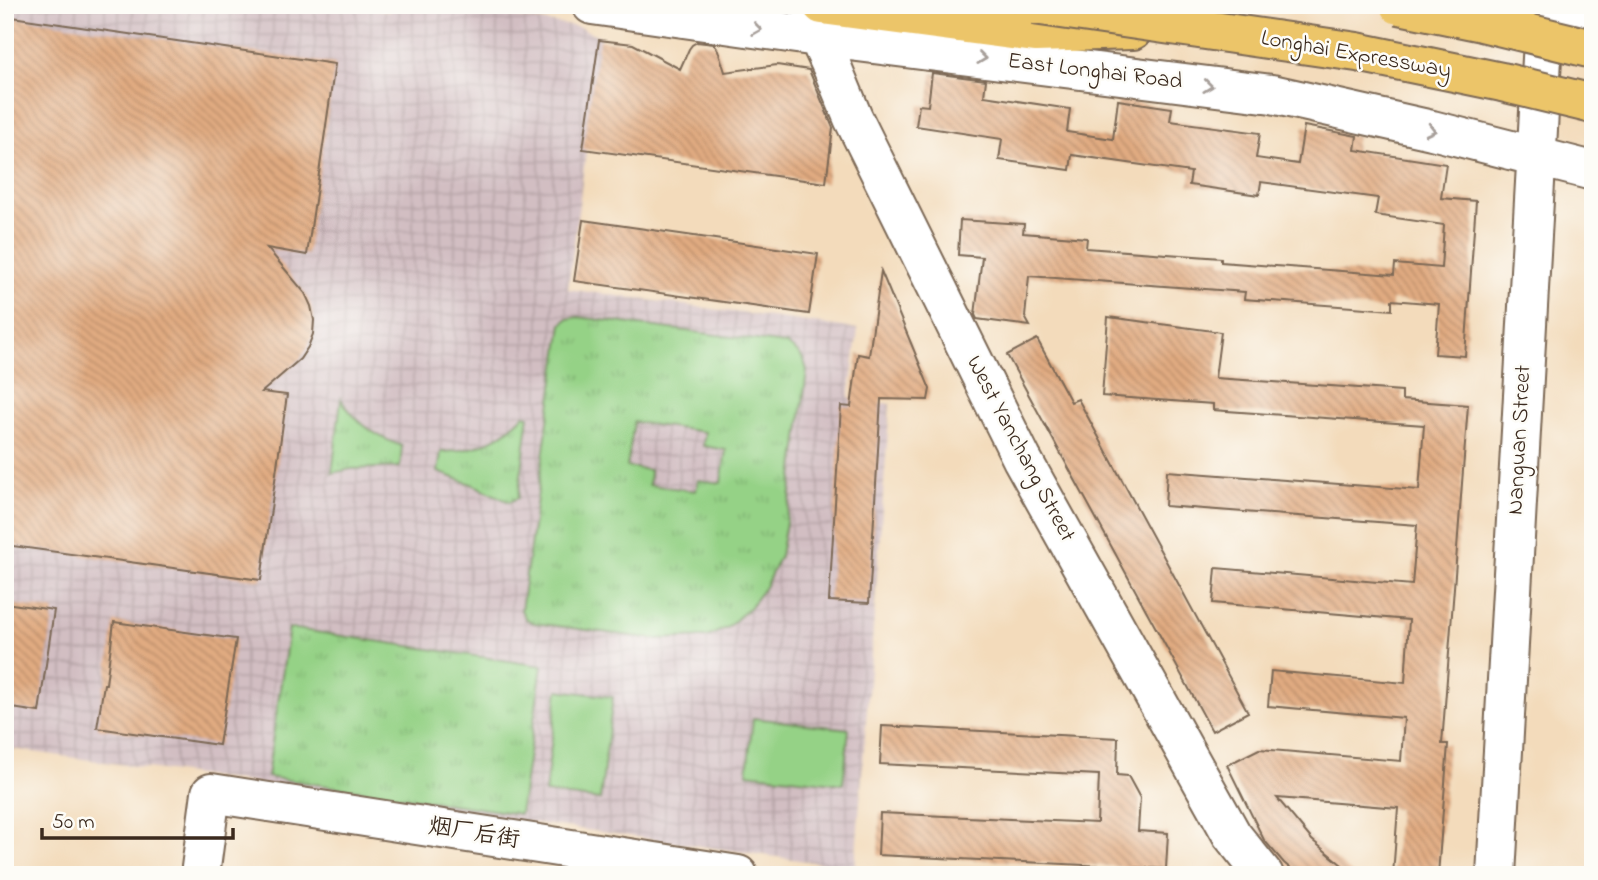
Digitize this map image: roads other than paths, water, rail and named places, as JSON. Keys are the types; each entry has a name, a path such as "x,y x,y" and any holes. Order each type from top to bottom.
{"highway":[{"name":"Longhai Expressway","path":"1034,5 1357,51 1593,104"},
{"path":"1399,5 1593,48"},
{"path":"817,16 1035,33 1195,28"}],"street":[{"name":"East Longhai Road","path":"592,5 817,16 1272,94 1593,171"},
{"name":"Nanguan Street","path":"1496,875 1545,5"},
{"path":"1574,5 1593,10"},
{"name":"West Yanchang Street","path":"817,16 832,67 859,130 1022,459 1232,835 1264,875"},
{"name":"烟厂后街","path":"200,875 211,793 738,875"}]}
